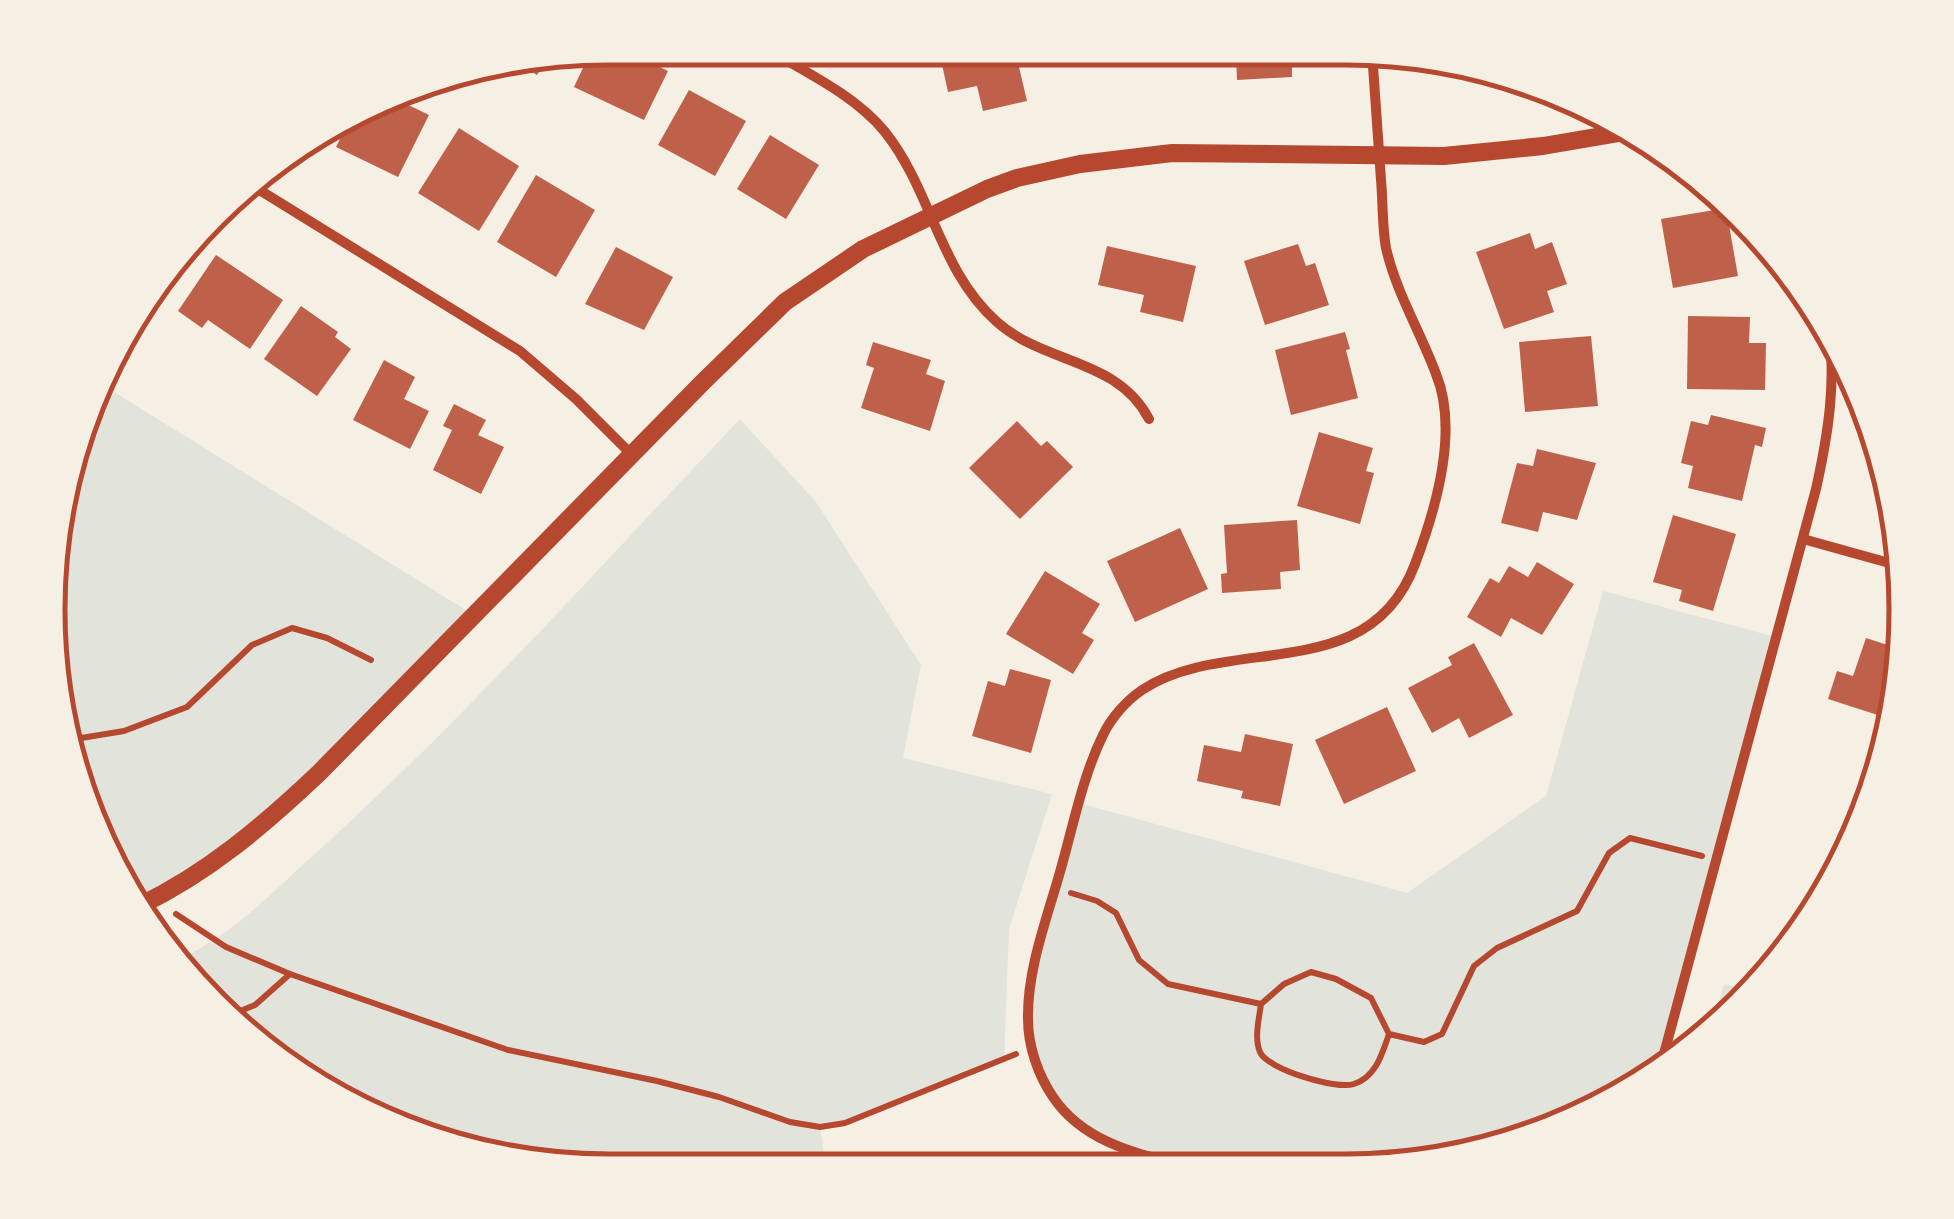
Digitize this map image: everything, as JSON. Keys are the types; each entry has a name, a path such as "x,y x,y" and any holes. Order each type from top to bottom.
{"street":[{"path":"792,65 861,108 884,132 971,298 1014,335 1124,385 1139,400 1149,419"},
{"path":"1137,1154 1085,1130 1052,1096 1030,1046 1028,1016 1034,970 1086,778 1103,734 1116,714 1138,693 1181,670 1306,652 1346,639 1382,614 1409,580 1441,474 1447,429 1438,377 1396,283 1385,244 1373,66"},
{"path":"149,900 215,862 276,814 786,302 852,256 1017,178 1080,164 1172,152 1444,156 1612,135"},
{"path":"261,191 520,351 576,398 631,454"},
{"path":"1665,1049 1828,436 1831,366"},
{"path":"1802,539 1887,562"}],"path":[{"path":"81,738 124,731 187,706 252,645 292,628 328,638 371,660"},
{"path":"1389,1034 1424,1042 1442,1034 1474,966 1497,948 1577,911 1609,853 1630,838 1716,860"},
{"path":"1056,888 1097,901 1116,913 1139,960 1168,984 1261,1004"},
{"path":"153,906 226,947 290,974 508,1050 657,1080 790,1122 820,1127 863,1116 1004,1062 1030,1046"},
{"path":"1310,972 1336,979 1371,998 1389,1034 1379,1065 1358,1084 1342,1086 1271,1066 1261,1055 1257,1041 1261,1004 1284,984 1310,972"},
{"path":"241,1010 255,1004 290,974"}],"shaded area":[{"path":"114,392 474,615 262,828 149,900 121,850 94,785 75,716 66,645 66,574 75,503 100,418"},
{"path":"740,419 816,502 921,665 903,758 1052,794 1009,929 1004,1062 845,1123 820,1127 824,1154 574,1153 503,1144 401,1113 337,1081 250,1019 188,954 250,913 373,800 533,639"},
{"path":"1603,591 1776,637 1665,1049 1647,1062 1585,1098 1520,1125 1451,1144 1380,1153 1138,1154 1067,1114 1030,1046 1034,970 1079,803 1407,893 1546,796"},
{"path":"1724,984 1737,988 1730,995 1718,1006"}],"building":[{"path":"655,65 668,71 644,120 574,87 584,66"},
{"path":"942,65 1019,65 1027,101 983,111 977,86 948,92"},
{"path":"1236,65 1292,65 1292,77 1237,80"},
{"path":"689,90 746,121 715,176 658,145"},
{"path":"406,104 429,115 398,177 336,147 342,135"},
{"path":"459,128 519,166 479,231 418,193"},
{"path":"770,135 819,165 786,219 737,189"},
{"path":"536,175 595,210 556,277 497,242"},
{"path":"1715,210 1729,223 1738,276 1673,288 1661,219"},
{"path":"1530,233 1535,249 1552,242 1567,284 1547,291 1554,312 1504,329 1476,252"},
{"path":"1298,244 1306,266 1315,263 1329,305 1265,325 1244,261"},
{"path":"1107,246 1196,266 1183,322 1140,312 1144,295 1098,285"},
{"path":"616,247 673,277 644,330 585,304"},
{"path":"216,255 283,300 250,349 208,320 202,328 178,311"},
{"path":"301,306 338,332 335,337 351,349 317,396 264,359"},
{"path":"1688,316 1750,317 1749,343 1766,343 1765,390 1687,389"},
{"path":"1345,332 1358,398 1291,415 1275,350"},
{"path":"1591,336 1598,406 1525,412 1519,342"},
{"path":"873,342 931,360 926,374 945,381 930,431 861,408 874,368 866,365"},
{"path":"384,360 415,377 404,399 429,411 410,449 353,420"},
{"path":"454,404 486,420 478,435 504,447 481,494 433,470 452,430 443,426"},
{"path":"1711,415 1766,428 1762,447 1755,445 1742,501 1688,488 1693,466 1681,463 1691,421 1708,425"},
{"path":"1017,421 1041,446 1047,441 1073,467 1020,519 969,468"},
{"path":"1319,432 1373,448 1366,471 1374,473 1360,524 1297,506"},
{"path":"1537,449 1596,463 1577,520 1543,512 1538,532 1501,523 1517,463 1533,466"},
{"path":"1673,515 1736,534 1713,611 1679,601 1682,590 1653,582"},
{"path":"1297,520 1300,570 1280,572 1281,589 1222,593 1221,574 1227,573 1224,525"},
{"path":"1180,528 1208,589 1135,622 1107,561"},
{"path":"1537,562 1574,584 1542,635 1511,618 1501,637 1467,617 1490,578 1499,583 1509,566 1528,577"},
{"path":"1045,571 1100,604 1082,633 1094,640 1073,674 1006,634"},
{"path":"1866,638 1888,645 1879,715 1828,699 1837,671 1853,676"},
{"path":"1474,643 1513,715 1469,738 1459,718 1432,733 1408,688 1452,665 1448,657"},
{"path":"1010,669 1051,680 1031,753 972,736 988,681 1005,686"},
{"path":"1387,707 1416,771 1344,804 1315,740"},
{"path":"1245,734 1293,744 1280,806 1241,798 1243,791 1197,781 1204,745 1241,752"}]}
